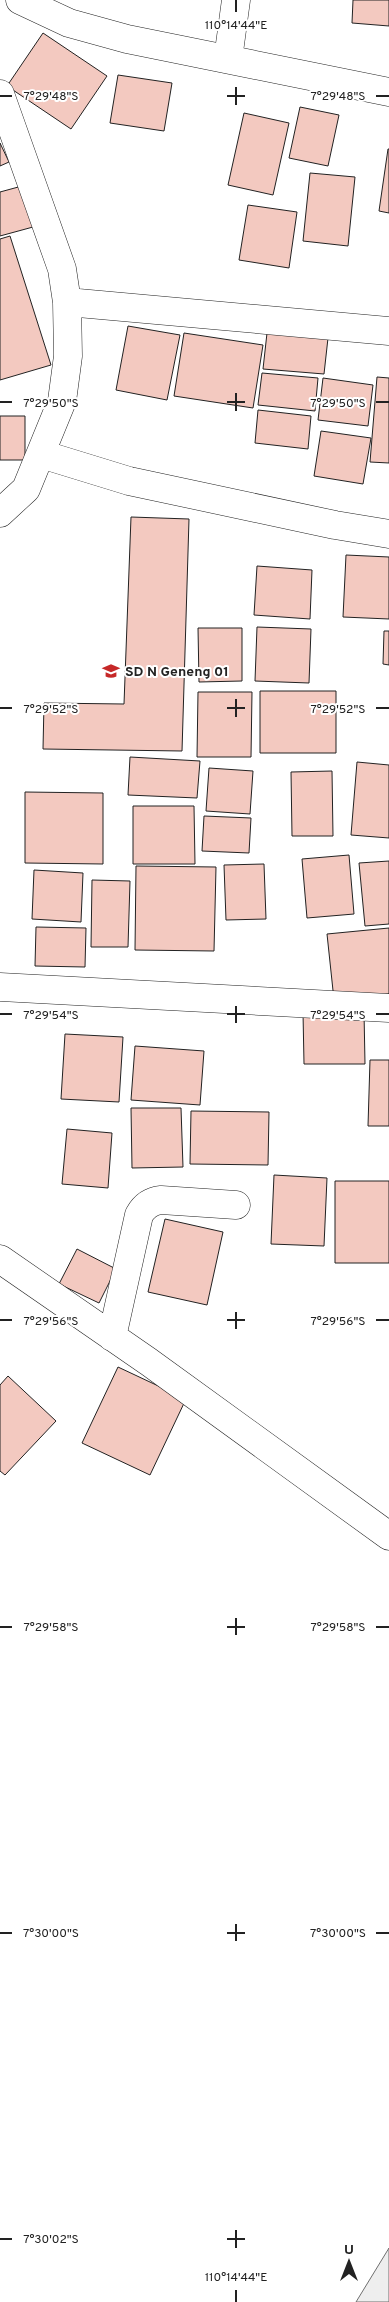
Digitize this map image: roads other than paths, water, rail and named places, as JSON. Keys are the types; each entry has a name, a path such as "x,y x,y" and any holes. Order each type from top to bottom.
{"street":[{"path":"20,0 77,25 127,39 389,92"},
{"path":"228,59 236,0"},
{"path":"0,94 62,269 67,302 68,356 62,402 26,489 0,513"},
{"path":"67,302 389,332"},
{"path":"41,454 129,481 335,526 389,534"},
{"path":"0,987 389,1008"},
{"path":"112,1336 139,1215 142,1209 154,1200 236,1205"},
{"path":"0,1259 112,1336 389,1536"}],"place":[{"name":"SD N Geneng 01","path":"111,671"}]}
